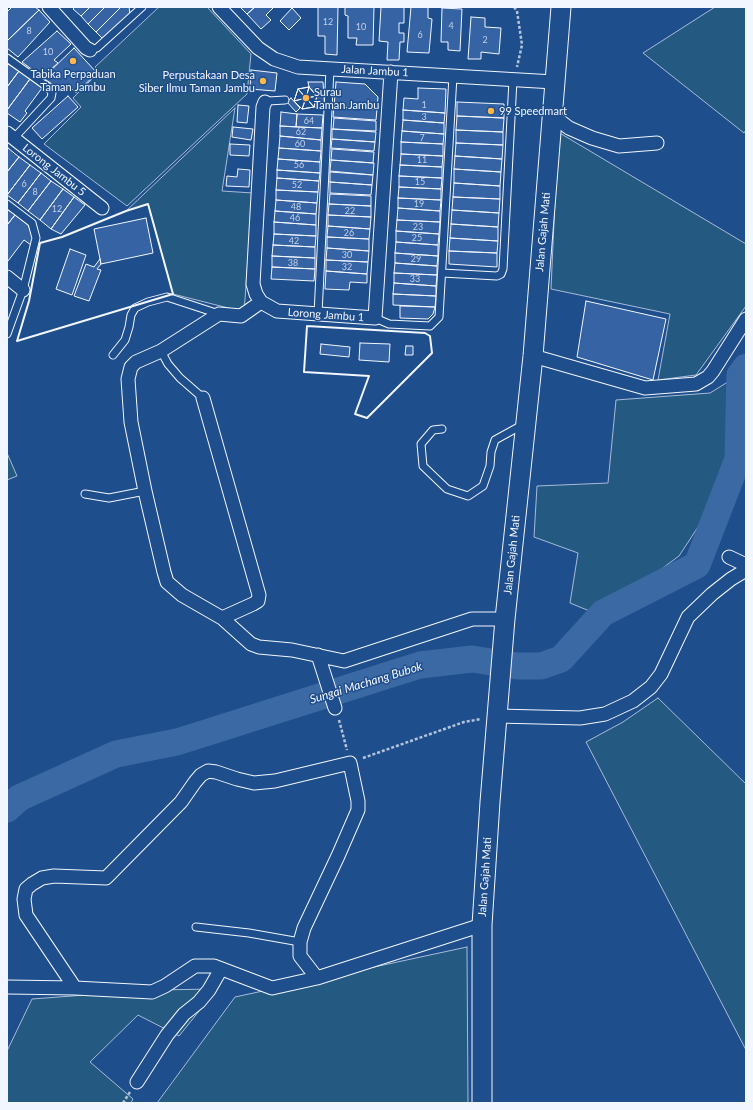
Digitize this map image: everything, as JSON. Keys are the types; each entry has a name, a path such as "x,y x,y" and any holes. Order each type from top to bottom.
{"main road":[{"name":"Jalan Gajah Mati","path":"482,1103 482,925 497,716 533,356 561,7"}],"street":[{"path":"49,7 86,48 90,50"},
{"name":"Jalan Jambu 1","path":"219,7 258,48 274,59 298,67 554,82"},
{"name":"Lorong Jambu 1","path":"261,302 277,311 374,318 391,72"},
{"path":"265,102 263,107 253,284 256,294 261,302 241,316 219,314 161,351 136,362 130,367 128,379 131,422 145,491 167,582 182,595 222,618 251,644 259,647 292,650 344,661 472,619 505,628"},
{"path":"552,114 569,128 592,138 619,146 657,143"},
{"name":"Lorong Jambu 5","path":"10,136 102,208"},
{"path":"7,277 23,290"},
{"path":"533,356 646,388 696,384 708,377 713,371 746,319"},
{"path":"204,398 259,595 258,601 222,618"},
{"path":"729,557 746,565"},
{"path":"497,716 580,718 605,714 633,701 651,687 661,674 688,617 712,594 731,579 746,570"},
{"path":"318,655 335,708"},
{"path":"75,988 26,915 24,899 26,889 32,884 42,878 54,876 106,878 181,802 194,782 208,771 216,772 237,780 254,783 275,782 350,763 358,801 358,810 304,928 300,942 300,956 317,978"},
{"path":"7,987 75,988 152,992 165,986 195,966 214,966 272,988 317,978 482,925"},
{"path":"137,1082 167,1035 184,1014 199,1002 209,990 221,969"}],"lane":[{"path":"90,50 97,48 138,8"},
{"path":"7,58 49,88 52,93 51,98 10,136"},
{"path":"318,314 330,69"},
{"path":"374,318 389,324 430,326 438,317 442,273 453,76"},
{"path":"442,273 496,276 501,274 503,269 513,80"},
{"path":"265,102 285,100"},
{"path":"7,204 32,223 36,238 23,290 7,334"},
{"path":"113,355 125,340 131,315 135,308 148,302 167,297 219,314"},
{"path":"161,351 168,364 180,378 204,398"},
{"path":"442,429 432,430 420,444 423,466 447,489 468,496 483,486 490,466 495,440 526,423"},
{"path":"85,494 109,498 145,491"},
{"path":"196,927 249,933 300,942"}],"path":[{"path":"513,80 522,45 517,10 514,7"},
{"path":"335,708 350,763 464,722 497,716"}],"shaded area":[{"path":"159,7 207,7 251,54 247,94 127,206 44,144 81,107 73,98 99,72 95,67"},
{"path":"715,7 746,7 746,130 744,133 643,53"},
{"path":"235,108 222,191 253,193 244,312 173,294 148,204 126,211"},
{"path":"558,132 746,244 746,306 696,375 658,380 670,314 551,289"},
{"path":"731,380 727,462 698,527 679,556 641,584 592,612 570,603 578,553 534,537 537,486 608,483 616,400 710,393"},
{"path":"7,453 17,476 7,480"},
{"path":"658,698 746,784 746,1050 586,742 623,722"},
{"path":"467,947 468,1103 157,1103 235,997"},
{"path":"217,989 179,1036 138,1015 90,1062 133,1099 131,1103 7,1103 7,1051 32,999 152,990"}],"building":[{"path":"12,7 35,7 39,10 7,41 7,12"},
{"path":"75,7 90,7 81,16 73,9"},
{"path":"90,7 105,7 88,24 81,16"},
{"path":"105,7 121,7 96,32 88,24"},
{"path":"121,7 129,7 130,14 104,40 96,32"},
{"path":"240,7 255,7 247,14"},
{"path":"255,7 274,7 266,15 271,20 261,29 247,14"},
{"path":"318,7 338,7 337,55 325,54 325,36 318,36"},
{"path":"345,7 374,7 373,45 356,45 357,38 348,38 348,16 345,15"},
{"path":"381,7 404,7 404,23 399,23 399,33 404,33 404,42 400,42 399,60 387,60 388,42 379,41"},
{"path":"411,7 428,7 428,18 432,19 429,53 407,52"},
{"path":"292,8 301,18 289,30 280,21"},
{"path":"442,8 462,9 460,51 448,50 448,42 441,42"},
{"path":"39,10 50,22 18,57 7,48 7,41"},
{"path":"471,17 485,18 485,27 501,28 499,54 481,52 481,59 468,59"},
{"path":"57,31 71,44 54,60 58,63 42,77 22,62"},
{"name":"Tabika Perpaduan Taman Jambu","path":"74,48 97,73 76,93 67,84 61,90 43,78"},
{"path":"8,64 19,71 7,87 7,65"},
{"name":"Perpustakaan Desa Siber Ilmu Taman Jambu","path":"251,70 277,73 275,91 250,89"},
{"path":"19,71 30,79 7,110 7,87"},
{"path":"30,79 42,88 25,111 27,113 20,122 7,113 7,110"},
{"path":"308,82 323,82 325,109 314,107 317,96 309,87"},
{"path":"336,82 365,84 378,97 377,109 334,107"},
{"path":"309,87 306,98 298,89"},
{"name":"Surau Taman Jambu","path":"309,87 317,96 314,107 302,109 294,101 298,89"},
{"path":"309,87 317,96 306,98"},
{"path":"418,88 446,89 445,113 403,110 404,98 418,99"},
{"path":"298,89 306,98 294,101"},
{"path":"68,96 78,107 42,139 32,128"},
{"path":"317,96 314,107 306,98"},
{"path":"291,98 300,108 296,112 287,102"},
{"path":"306,98 314,107 302,109"},
{"path":"306,98 302,109 294,101"},
{"path":"457,102 504,104 504,118 457,116"},
{"path":"238,105 249,106 247,123 237,122"},
{"path":"334,107 377,109 376,120 333,117"},
{"path":"403,110 445,113 444,123 403,120"},
{"path":"281,112 297,114 296,127 280,126"},
{"path":"297,114 323,115 322,128 296,127"},
{"path":"457,116 504,118 503,132 456,130"},
{"path":"334,118 376,121 376,131 333,129"},
{"path":"403,120 444,123 444,134 402,131"},
{"path":"280,126 322,128 321,140 280,136"},
{"path":"233,127 253,129 251,140 232,137"},
{"path":"332,129 376,132 375,142 332,139"},
{"path":"456,130 503,132 503,145 456,143"},
{"path":"402,131 444,134 443,144 401,142"},
{"path":"280,136 321,140 321,151 279,148"},
{"path":"332,139 375,142 374,151 331,148"},
{"path":"401,142 443,144 443,156 401,154"},
{"path":"456,143 503,145 502,159 455,156"},
{"path":"230,144 250,145 249,156 230,155"},
{"path":"8,148 19,157 7,172 7,149"},
{"path":"279,148 321,151 320,162 278,159"},
{"path":"332,149 374,152 373,163 331,160"},
{"path":"401,154 443,156 442,167 400,165"},
{"path":"455,156 502,159 501,172 454,169"},
{"path":"19,157 30,165 7,195 7,172"},
{"path":"278,159 320,162 320,173 277,170"},
{"path":"331,160 374,163 373,175 330,171"},
{"path":"30,165 41,173 18,203 7,195"},
{"path":"400,165 442,167 442,178 399,176"},
{"path":"238,169 250,170 249,187 226,186 227,176 237,177"},
{"path":"454,169 501,172 500,186 454,183"},
{"path":"277,170 320,173 319,181 277,178"},
{"path":"330,172 373,175 372,185 330,182"},
{"path":"41,173 51,181 28,211 18,203"},
{"path":"399,176 442,178 441,189 399,187"},
{"path":"277,178 319,181 318,192 276,190"},
{"path":"51,181 63,189 40,220 28,211"},
{"path":"330,182 372,185 371,195 330,193"},
{"path":"454,183 500,186 500,199 453,197"},
{"path":"399,187 441,189 441,200 398,198"},
{"path":"63,189 74,197 51,229 40,220"},
{"path":"276,190 318,192 317,203 276,200"},
{"path":"330,194 371,196 371,206 329,204"},
{"path":"74,197 85,205 61,234 51,229"},
{"path":"453,197 500,199 499,213 452,210"},
{"path":"398,198 441,200 440,211 398,208"},
{"path":"276,200 317,203 316,214 275,211"},
{"path":"329,204 371,206 371,217 328,215"},
{"path":"398,208 440,211 440,222 397,220"},
{"path":"7,209 15,215 7,225"},
{"path":"452,210 499,213 498,227 451,224"},
{"path":"275,211 316,214 316,225 274,222"},
{"path":"15,215 28,225 33,237 31,245 24,240 8,261 7,225"},
{"path":"328,215 371,217 370,229 328,226"},
{"path":"146,218 153,253 101,264 94,229"},
{"path":"397,220 440,222 439,234 396,231"},
{"path":"274,222 316,225 316,236 274,234"},
{"path":"451,224 498,227 498,241 450,238"},
{"path":"328,226 370,229 369,239 327,237"},
{"path":"396,231 439,234 438,245 396,242"},
{"path":"274,234 316,236 315,247 273,245"},
{"path":"327,237 369,239 369,251 327,248"},
{"path":"450,238 498,241 497,253 449,251"},
{"path":"396,242 438,245 438,256 395,253"},
{"path":"273,245 315,247 315,258 272,256"},
{"path":"327,248 369,251 368,262 326,260"},
{"path":"70,249 86,255 72,295 56,289"},
{"path":"449,251 497,253 497,267 449,264"},
{"path":"395,253 438,256 437,266 395,263"},
{"path":"272,256 315,258 315,269 272,267"},
{"path":"100,259 101,264 97,269 101,270 89,301 74,296 86,264 94,267"},
{"path":"326,260 368,262 367,274 326,271"},
{"path":"395,263 437,266 437,275 394,273"},
{"path":"272,267 315,269 314,281 271,279"},
{"path":"326,271 367,274 367,283 350,282 349,290 325,289"},
{"path":"394,273 437,275 436,286 394,283"},
{"path":"394,283 436,286 436,296 393,294"},
{"path":"393,294 436,296 435,307 393,305"},
{"path":"586,301 666,319 653,380 577,357"},
{"path":"400,306 435,307 433,314 428,319 400,318"},
{"path":"360,343 390,344 389,362 359,360"},
{"path":"321,344 350,347 349,357 320,354"},
{"path":"406,346 413,346 413,355 405,355"}],"waterway":[{"name":"Sungai Machang Bubok","path":"7,809 19,798 116,754 177,742 420,665 472,659 517,666 541,666 561,659 603,613 697,565 738,459 740,375 746,367"}],"wall":[{"path":"148,204 173,294 17,341 29,301 40,243 62,237 126,211 148,204"},
{"path":"307,326 425,333 430,336 432,353 367,418 355,414 369,376 304,372 307,326"}],"place":[{"name":"Tabika Perpaduan Taman Jambu","path":"73,61"},
{"name":"Perpustakaan Desa Siber Ilmu Taman Jambu","path":"263,81"},
{"name":"Surau Taman Jambu","path":"306,98"},
{"name":"99 Speedmart","path":"491,111"}]}
